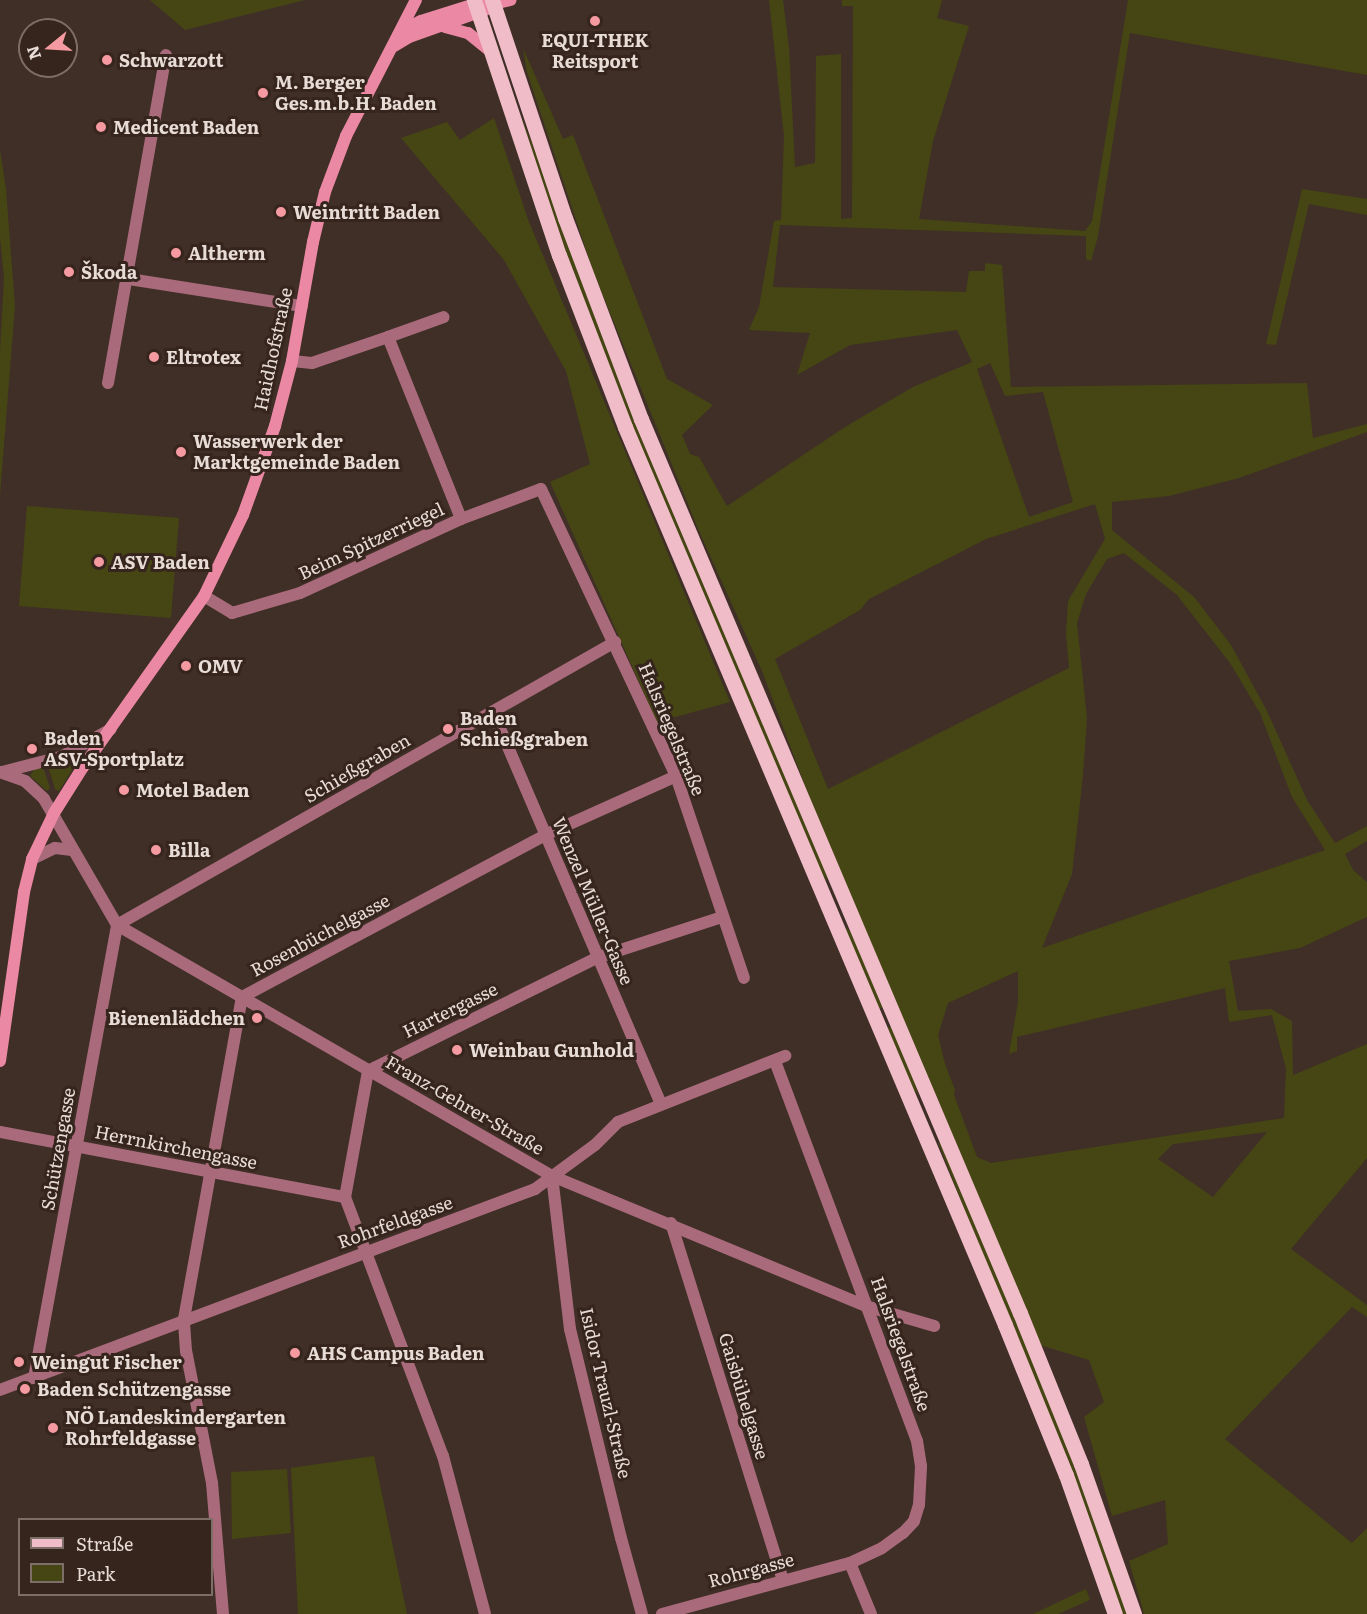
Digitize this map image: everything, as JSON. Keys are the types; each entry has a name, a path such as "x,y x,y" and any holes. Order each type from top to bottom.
{"main road":[{"name":"Haidhofstraße","path":"111,728 204,596 261,470 292,361 313,242 331,174 346,136 416,0"},
{"path":"401,31 421,21 493,2 511,0"},
{"path":"493,2 565,218 641,419 1016,1302 1081,1464 1134,1614"},
{"path":"394,46 476,6"},
{"path":"476,6 558,255 625,428 1005,1325 1066,1475 1115,1614"},
{"path":"437,27 459,29 468,33 489,51"},
{"path":"0,1061 24,892 33,859 54,813 111,728"}],"street":[{"path":"108,383 129,279 166,55"},
{"path":"129,279 302,306"},
{"path":"292,361 312,363 388,338 444,316"},
{"path":"388,338 461,519"},
{"name":"Beim Spitzerriegel","path":"204,596 232,613 300,593 461,519 541,489 549,501"},
{"name":"Halsriegelstraße","path":"549,501 676,776 744,978"},
{"name":"Schießgraben","path":"117,926 615,642"},
{"name":"Wenzel Müller-Gasse","path":"493,712 661,1104"},
{"name":"Haidhofstraße","path":"1,772 61,757 111,728"},
{"name":"Franz-Gehrer-Straße","path":"1,772 25,781 54,813 72,850 117,926 552,1176 671,1223 869,1307 934,1326"},
{"name":"Rosenbüchelgasse","path":"223,1614 212,1483 186,1351 184,1319 242,997 545,835 676,776"},
{"path":"33,859 55,848 72,850"},
{"name":"Hartergasse","path":"368,1071 599,957 722,917"},
{"name":"Schützengasse","path":"34,1378 117,926"},
{"name":"Halsriegelstraße","path":"780,1058 917,1441 921,1488 914,1521 903,1533 882,1548 850,1563"},
{"name":"Rohrfeldgasse","path":"0,1390 535,1189 595,1145 618,1122 780,1058"},
{"path":"368,1071 345,1197 443,1456 485,1614"},
{"name":"Herrnkirchengasse","path":"0,1131 345,1197"},
{"name":"Isidor Trauzl-Straße","path":"552,1176 570,1329 642,1614"},
{"name":"Gaisbühelgasse","path":"671,1223 783,1580"},
{"path":"850,1563 871,1614"},
{"name":"Rohrgasse","path":"662,1614 850,1563"}],"green space":[{"path":"150,0 305,0 185,30"},
{"path":"769,0 783,0 789,47 795,167 815,163 816,56 841,54 841,219 852,218 853,6 842,6 842,0 942,0 937,18 969,26 933,141 919,219 1085,231 1092,221 1128,0 1367,0 1367,75 1130,33 1098,236 1091,261 1086,259 1086,236 780,225 773,287 966,292 969,271 985,271 985,263 1002,265 1011,387 1307,383 1313,438 1367,424 1367,432 1239,478 1169,496 1112,502 1112,530 1194,597 1231,645 1267,711 1307,800 1335,843 1367,826 1367,841 1345,854 1353,870 1367,882 1367,917 1300,948 1229,961 1238,1011 1271,1009 1292,1021 1293,1075 1367,1044 1367,1158 1291,1249 1367,1305 1367,1317 1352,1307 1225,1439 1352,1543 1367,1528 1367,1614 1144,1614 1129,1561 1168,1544 1165,1500 1112,1516 1084,1417 1104,1402 1089,1360 1040,1345 813,807 762,671 699,531 593,271 527,72 523,48 563,139 573,135 667,379 713,405 682,435 690,454 699,457 727,506 845,427 913,387 972,362 957,330 850,345 797,375 810,333 749,330 759,307 774,221 781,220 784,136","holes":["990,363 1005,396 1043,392 1073,502 1029,517 977,369","1095,504 1105,539 1068,601 1066,633 1069,668 828,789 775,659 860,610 869,599 986,539","1124,553 1177,595 1230,663 1260,713 1292,797 1325,850 1042,948 1072,874 1083,775 1087,718 1077,623 1086,594 1107,559","1018,971 1018,1002 1009,1054 1017,1051 1017,1037 1225,988 1229,1022 1272,1015 1286,1069 1284,1118 991,1163 977,1157 954,1095 955,1090 945,1064 938,1035 948,1003","1267,1132 1213,1197 1158,1159 1173,1144"]},
{"path":"520,114 826,870 827,881 820,872 645,460 578,291"},
{"path":"494,118 529,222 730,702 657,722 550,482 590,464 566,371 504,260 401,138 447,122 460,140"},
{"path":"0,150 6,189 15,306 0,495 0,352 4,278 0,237"},
{"path":"1302,189 1367,199 1367,215 1309,204 1276,345 1266,344"},
{"name":"ASV Baden","path":"27,506 179,518 171,618 19,606"},
{"path":"77,755 78,760 59,791 55,789 48,766"},
{"path":"43,767 50,788 47,791 30,776 34,770"},
{"path":"846,927 854,935 883,1007 879,1009 847,937"},
{"path":"892,1027 914,1078 918,1095 909,1083 886,1028"},
{"path":"938,1142 944,1148 1056,1416 1128,1614 1122,1614"},
{"path":"374,1456 407,1614 298,1614 291,1468"},
{"path":"287,1469 291,1533 232,1539 231,1472"},
{"path":"1086,1589 1090,1600 1058,1614 1033,1614"}],"place":[{"name":"EQUI-THEK Reitsport","path":"595,21"},
{"name":"Schwarzott","path":"107,60"},
{"name":"M. Berger Ges.m.b.H. Baden","path":"263,93"},
{"name":"Medicent Baden","path":"101,127"},
{"name":"Weintritt Baden","path":"281,212"},
{"name":"Altherm","path":"176,253"},
{"name":"Škoda","path":"69,272"},
{"name":"Eltrotex","path":"154,357"},
{"name":"Wasserwerk der Marktgemeinde Baden","path":"181,452"},
{"name":"ASV Baden","path":"99,562"},
{"name":"OMV","path":"186,666"},
{"name":"Baden Schießgraben","path":"448,729"},
{"name":"Baden ASV-Sportplatz","path":"32,749"},
{"name":"Motel Baden","path":"124,790"},
{"name":"Billa","path":"156,850"},
{"name":"Bienenlädchen","path":"257,1018"},
{"name":"Weinbau Gunhold","path":"457,1050"},
{"name":"AHS Campus Baden","path":"295,1353"},
{"name":"Weingut Fischer","path":"19,1362"},
{"name":"Baden Schützengasse","path":"25,1389"},
{"name":"NÖ Landeskindergarten Rohrfeldgasse","path":"53,1428"}]}
